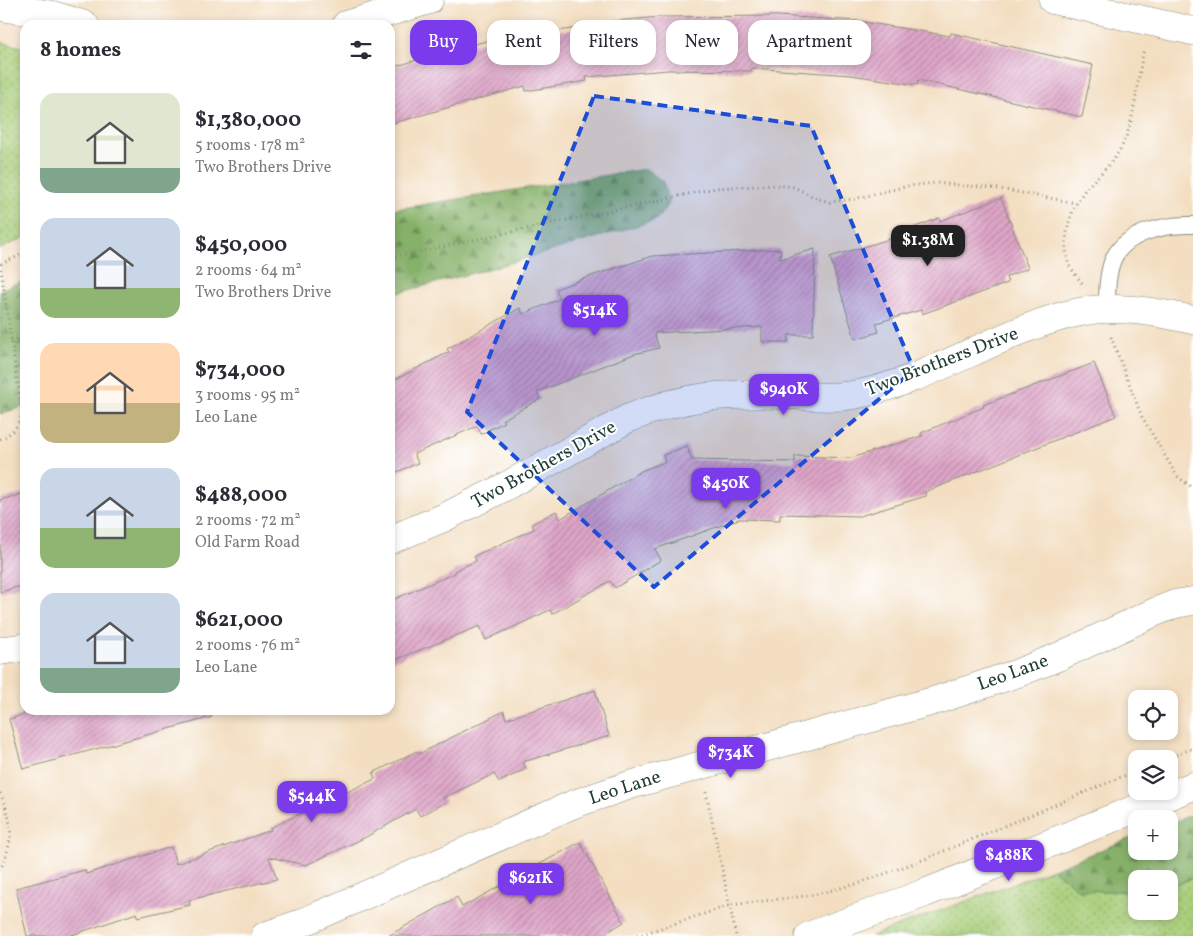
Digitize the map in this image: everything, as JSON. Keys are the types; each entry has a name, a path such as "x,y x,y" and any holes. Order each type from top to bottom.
{"street":[{"path":"363,20 429,0"},
{"path":"1053,0 1193,31"},
{"path":"0,7 53,15 69,20"},
{"name":"Two Brothers Drive","path":"395,538 464,508 627,419 656,407 716,394 856,395 892,386 993,341 1051,320 1105,317 1145,311 1193,320"},
{"name":"Leo Lane","path":"265,936 299,924 574,804 630,784 937,700 1018,673 1060,656 1155,612 1175,604 1193,601"},
{"path":"0,651 20,648"},
{"path":"809,936 925,893 1193,786"}],"lane":[{"path":"1105,317 1107,285 1112,260 1126,244 1149,230 1178,224 1193,225"}],"path":[{"path":"1150,22 1128,131 1123,144 1112,161 1076,203 1069,220 1066,237 1067,258 1105,317 1142,417 1177,476 1193,488"},
{"path":"395,257 716,188 776,185 794,187 816,198 830,202 935,183 994,188 1076,203"},
{"path":"20,255 0,264 20,399"},
{"path":"11,341 20,338"},
{"path":"0,439 9,435 19,425 20,421"},
{"path":"1178,754 1193,748"},
{"path":"637,936 731,905 813,895 860,882 925,859 1128,774"},
{"path":"706,788 736,936"},
{"path":"0,794 9,812 12,830 9,851 0,870"}],"highlighted area":[{"path":"594,96 811,126 914,370 654,587 467,412"}],"green space":[{"path":"0,42 20,47 20,239 0,249"},
{"path":"646,169 663,182 669,204 656,220 503,265 395,294 395,209"},
{"path":"20,282 20,408 0,414 0,290"},
{"path":"1193,814 1193,878 1178,884 1178,870 1128,870 1128,892 1079,890 1053,869 1128,839 1128,860 1178,860 1178,820"},
{"path":"1053,869 1079,890 1128,892 1128,920 1178,920 1178,884 1193,878 1193,936 871,936"}],"building":[{"path":"778,16 841,20 748,20 748,65 871,65 871,23 950,36 951,33 1093,65 1082,117 918,80 918,85 851,75 751,68 751,71 668,70 586,77 587,81 526,91 525,86 395,123 395,67 410,62 410,65 477,65 477,44 487,41 487,65 560,65 560,31 570,29 570,65 656,65 656,20 625,20 660,17"},
{"path":"1001,198 1028,268 1006,277 1008,283 922,314 921,310 876,323 879,332 855,339 830,257 893,238 892,236 939,218 940,221"},
{"path":"781,249 780,259 815,249 813,335 789,335 788,342 762,342 762,327 654,333 659,348 634,354 537,392 540,399 502,420 504,422 481,434 477,426 414,454 418,463 395,473 395,379 449,352 447,349 520,308 523,314 560,299 556,289 653,256"},
{"path":"1094,363 1116,416 925,492 926,496 860,516 780,514 780,520 739,519 655,549 661,560 615,588 610,581 552,614 550,610 486,640 480,626 395,660 395,599 455,573 454,571 476,561 474,556 534,529 532,524 556,511 560,519 643,470 665,462 663,455 687,446 692,460 795,462 795,456 851,458 922,436 921,433 984,407 983,405"},
{"path":"20,494 20,586 0,592 0,500"},
{"path":"595,690 609,736 523,762 526,769 499,782 494,774 443,798 445,802 420,816 416,809 364,838 306,865 269,857 277,879 189,900 190,905 138,917 137,913 69,936 27,936 16,888 85,870 86,874 171,847 176,864 271,830 270,828 375,779 373,773 417,751 419,754 504,711 506,719"},
{"path":"24,715 212,715 212,717 23,769 9,719"},
{"path":"580,842 624,922 601,936 388,936 457,897 462,907"}]}
